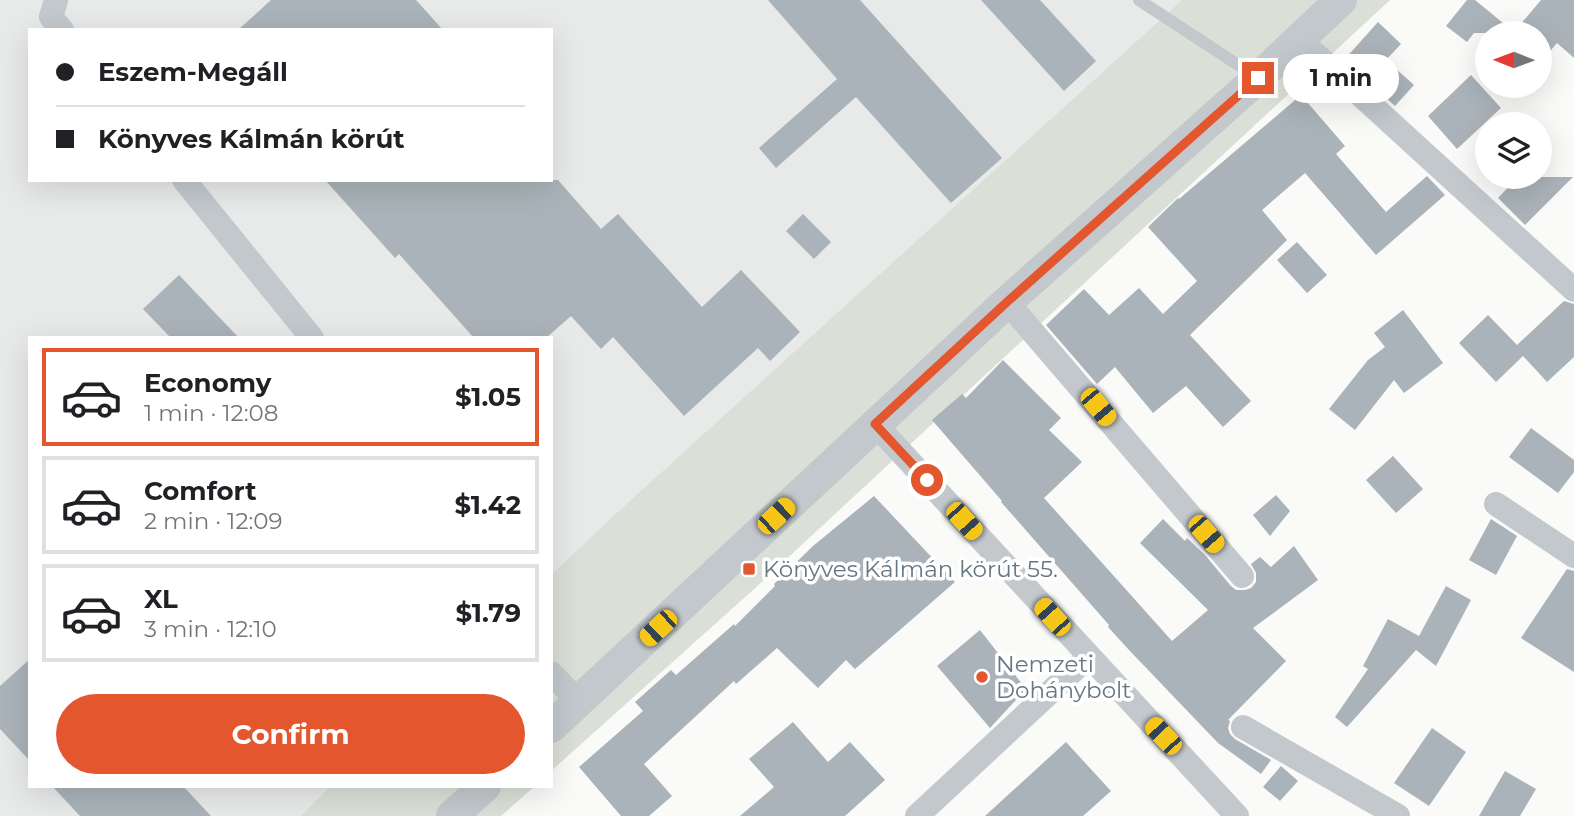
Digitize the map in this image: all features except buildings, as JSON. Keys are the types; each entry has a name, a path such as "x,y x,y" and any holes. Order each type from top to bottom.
{"street":[{"path":"56,0 51,17 60,28"},
{"path":"553,725 1007,302 1258,78 1341,0"},
{"path":"1300,39 1574,290"},
{"path":"186,182 310,336"},
{"path":"1007,302 1242,576"},
{"path":"875,424 1237,816"},
{"path":"1496,504 1574,556"},
{"path":"917,816 1088,657"},
{"path":"553,675 579,702"},
{"path":"1243,727 1398,816"}],"lane":[{"path":"1139,0 1258,78"}],"shaded area":[{"path":"0,0 1182,0 553,573 553,336 28,336 28,788 329,788 300,816 0,816"},
{"path":"1182,0 1390,0 753,590 553,769 553,573"},
{"path":"329,788 533,788 501,816 300,816"}],"place":[{"name":"Könyves Kálmán körút 55.","path":"749,569"},
{"name":"Nemzeti Dohánybolt","path":"982,677"}],"route":[{"path":"927,480 875,424 1258,78"}]}
